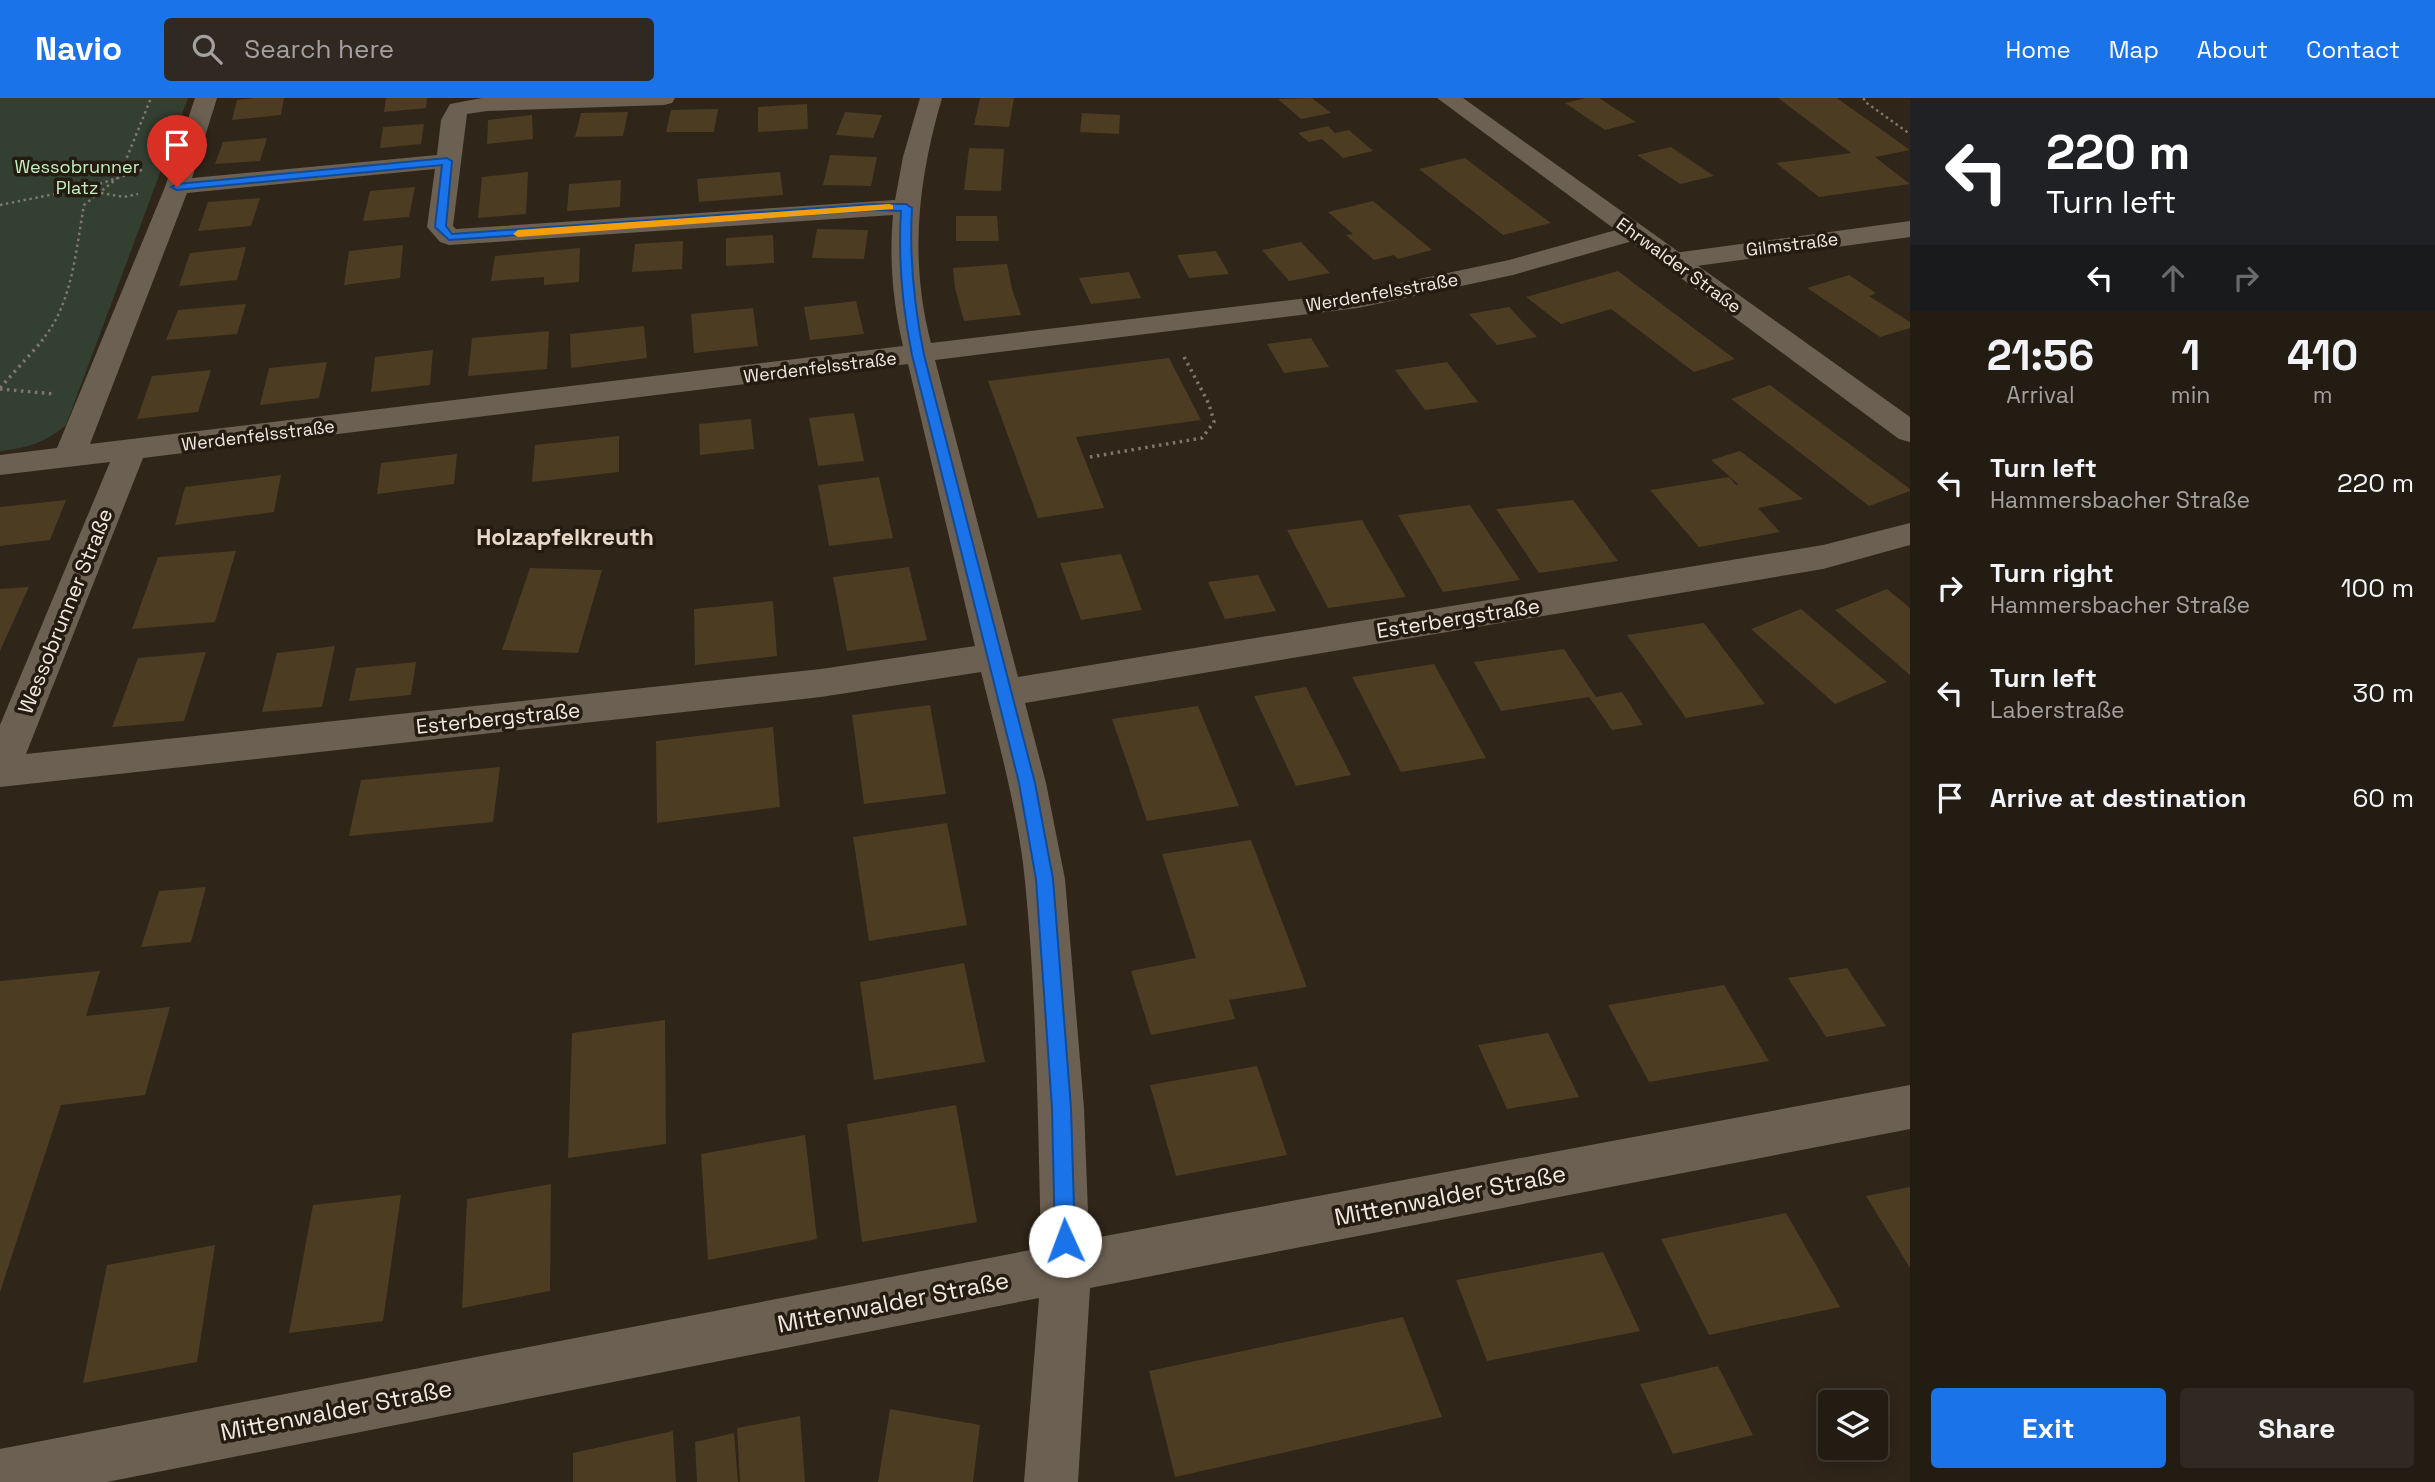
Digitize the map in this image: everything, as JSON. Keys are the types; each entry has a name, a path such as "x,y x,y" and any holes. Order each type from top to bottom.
{"street":[{"path":"69,457 177,187 205,98"},
{"path":"664,98 487,104 458,109 453,120 440,227 449,237 873,207 906,208"},
{"path":"931,98 919,138 906,208 904,257 910,316 1027,783 1045,879 1061,1108 1066,1268 1051,1482"},
{"name":"Ehrwalder Straße","path":"1448,98 1910,432"},
{"path":"177,187 447,161"},
{"name":"Gilmstraße","path":"1674,261 1910,229"},
{"name":"Werdenfelsstraße","path":"0,465 1358,300 1513,267 1634,233"},
{"name":"Wessobrunner Straße","path":"0,771 130,451"},
{"name":"Esterbergstraße","path":"0,771 821,683 999,675 1823,557 1910,534"},
{"name":"Mittenwalder Straße","path":"0,1476 1910,1107"}],"path":[{"path":"0,388 55,326 73,265 84,205 119,177 151,98"},
{"path":"1864,98 1864,101 1910,134"},
{"path":"0,205 90,187 186,155"},
{"path":"1090,457 1202,438 1214,422 1209,404 1166,324"},
{"path":"0,388 92,398"}],"green space":[{"name":"Wessobrunner Platz","path":"0,98 188,98 66,425 35,444 0,451"}],"building":[{"path":"284,98 281,115 232,120 237,100"},
{"path":"386,98 427,98 426,108 384,112"},
{"path":"980,98 1014,98 1009,127 974,125"},
{"path":"1312,98 1331,113 1301,119 1278,99"},
{"path":"1599,98 1636,122 1605,130 1565,103"},
{"path":"1778,98 1837,98 1910,150 1875,157 1910,184 1819,197 1776,163 1851,153"},
{"path":"807,104 808,129 758,132 758,107"},
{"path":"718,109 714,132 666,132 671,110"},
{"path":"628,112 623,136 575,137 581,113"},
{"path":"845,112 882,115 873,138 836,135"},
{"path":"1082,113 1120,115 1119,134 1080,132"},
{"path":"532,115 533,139 487,144 488,120"},
{"path":"424,124 421,144 380,148 383,127"},
{"path":"1328,126 1335,133 1349,130 1373,151 1343,158 1322,139 1309,142 1298,133"},
{"path":"267,138 260,161 215,164 223,142"},
{"path":"1671,147 1714,176 1680,184 1637,155"},
{"path":"969,148 1004,149 1001,191 964,190"},
{"path":"830,155 877,157 871,186 823,185"},
{"path":"1465,158 1551,223 1503,235 1419,169"},
{"path":"528,172 526,214 478,218 482,177"},
{"path":"780,172 783,195 699,202 697,179"},
{"path":"621,180 620,207 567,211 569,184"},
{"path":"415,187 409,217 363,221 370,191"},
{"path":"260,198 251,226 198,231 208,202"},
{"path":"1373,201 1432,250 1398,259 1394,255 1374,260 1346,235 1353,234 1328,212"},
{"path":"956,216 997,216 999,241 956,241"},
{"path":"817,229 868,230 864,259 812,258"},
{"path":"773,235 774,263 726,266 726,238"},
{"path":"683,241 682,269 632,272 635,244"},
{"path":"1301,242 1330,273 1289,281 1262,250"},
{"path":"403,245 400,278 344,285 349,251"},
{"path":"246,247 237,280 179,286 190,253"},
{"path":"580,248 579,282 544,285 544,277 491,281 495,256"},
{"path":"1216,251 1229,274 1189,278 1177,255"},
{"path":"1007,264 1021,315 964,321 955,288 953,268"},
{"path":"1618,271 1735,359 1694,372 1611,309 1561,324 1526,297"},
{"path":"1129,272 1141,298 1091,304 1079,278"},
{"path":"1849,275 1876,293 1869,296 1910,322 1910,328 1880,337 1807,288"},
{"path":"856,301 864,334 810,340 804,307"},
{"path":"246,304 237,334 166,340 178,310"},
{"path":"1509,307 1537,337 1497,345 1469,314"},
{"path":"753,308 758,346 694,353 691,314"},
{"path":"644,326 647,358 571,368 570,334"},
{"path":"549,331 547,369 468,376 472,338"},
{"path":"1311,338 1329,367 1284,373 1267,344"},
{"path":"433,350 430,385 371,392 375,357"},
{"path":"1169,358 1201,420 1076,437 1104,508 1038,518 988,381"},
{"path":"327,362 319,398 260,405 269,368"},
{"path":"1447,362 1478,402 1425,410 1395,370"},
{"path":"211,370 198,412 137,419 152,376"},
{"path":"1770,385 1910,491 1869,506 1731,399"},
{"path":"854,413 864,461 818,466 809,418"},
{"path":"751,419 754,449 700,455 699,424"},
{"path":"619,436 619,472 532,482 535,445"},
{"path":"1740,451 1803,499 1758,508 1780,532 1699,547 1650,490 1729,477 1736,485 1738,484 1711,460"},
{"path":"457,454 454,484 377,494 381,463"},
{"path":"281,475 274,512 175,525 185,487"},
{"path":"879,477 893,538 829,546 818,485"},
{"path":"66,500 50,540 0,546 0,507"},
{"path":"1573,500 1618,561 1539,573 1496,509"},
{"path":"1470,505 1520,580 1443,592 1398,515"},
{"path":"1362,520 1406,597 1328,608 1287,530"},
{"path":"236,551 215,622 132,629 158,557"},
{"path":"1121,554 1142,610 1081,620 1060,563"},
{"path":"909,567 927,640 847,651 833,577"},
{"path":"530,568 602,570 578,653 502,650"},
{"path":"1258,575 1276,611 1225,619 1208,582"},
{"path":"29,587 13,622 0,651 0,589"},
{"path":"1887,589 1910,608 1910,675 1835,610"},
{"path":"773,601 777,656 695,665 694,609"},
{"path":"1801,609 1887,682 1835,704 1751,629"},
{"path":"1704,623 1765,704 1686,718 1627,635"},
{"path":"335,646 322,707 262,712 277,653"},
{"path":"1564,649 1596,697 1622,692 1643,725 1612,730 1589,697 1501,711 1474,662"},
{"path":"206,652 184,721 112,727 138,658"},
{"path":"416,662 411,695 349,701 356,668"},
{"path":"1434,664 1486,758 1401,772 1352,677"},
{"path":"1306,687 1351,775 1296,786 1254,696"},
{"path":"930,705 946,794 864,804 852,715"},
{"path":"1198,706 1239,806 1147,821 1112,719"},
{"path":"773,727 780,807 657,823 656,741"},
{"path":"500,767 493,822 349,836 361,780"},
{"path":"947,823 967,925 869,941 853,837"},
{"path":"1251,840 1307,987 1229,1000 1235,1019 1151,1035 1131,971 1196,958 1162,854"},
{"path":"206,887 191,942 141,947 159,891"},
{"path":"964,963 985,1062 874,1080 860,982"},
{"path":"1847,968 1886,1026 1826,1037 1788,978"},
{"path":"100,971 86,1016 170,1007 145,1095 61,1105 0,1292 0,981"},
{"path":"1724,985 1769,1061 1649,1082 1608,1005"},
{"path":"665,1020 666,1144 568,1158 572,1033"},
{"path":"1548,1033 1579,1097 1507,1109 1478,1045"},
{"path":"1257,1066 1287,1155 1176,1176 1150,1085"},
{"path":"956,1105 977,1222 862,1242 847,1124"},
{"path":"805,1135 817,1239 708,1260 701,1154"},
{"path":"551,1184 550,1291 462,1308 467,1199"},
{"path":"1910,1187 1910,1268 1866,1196"},
{"path":"401,1195 383,1321 289,1333 313,1205"},
{"path":"1786,1213 1840,1307 1709,1335 1661,1239"},
{"path":"215,1245 197,1362 83,1383 107,1265"},
{"path":"1603,1252 1640,1331 1487,1361 1456,1280"},
{"path":"1403,1317 1442,1417 1175,1477 1149,1371"},
{"path":"1718,1366 1753,1435 1673,1454 1640,1384"},
{"path":"890,1409 980,1425 973,1482 878,1482"},
{"path":"800,1416 805,1482 740,1482 737,1428"},
{"path":"673,1431 676,1482 573,1482 573,1453"},
{"path":"734,1433 738,1482 697,1482 695,1442"}],"slow traffic":[{"path":"518,234 889,207"}],"district":[{"name":"Holzapfelkreuth","path":"565,537"}],"route":[{"path":"177,187 447,161 440,227 449,237 873,207 906,208 904,257 910,316 918,355 1027,783 1045,879 1061,1108 1065,1241"}]}
